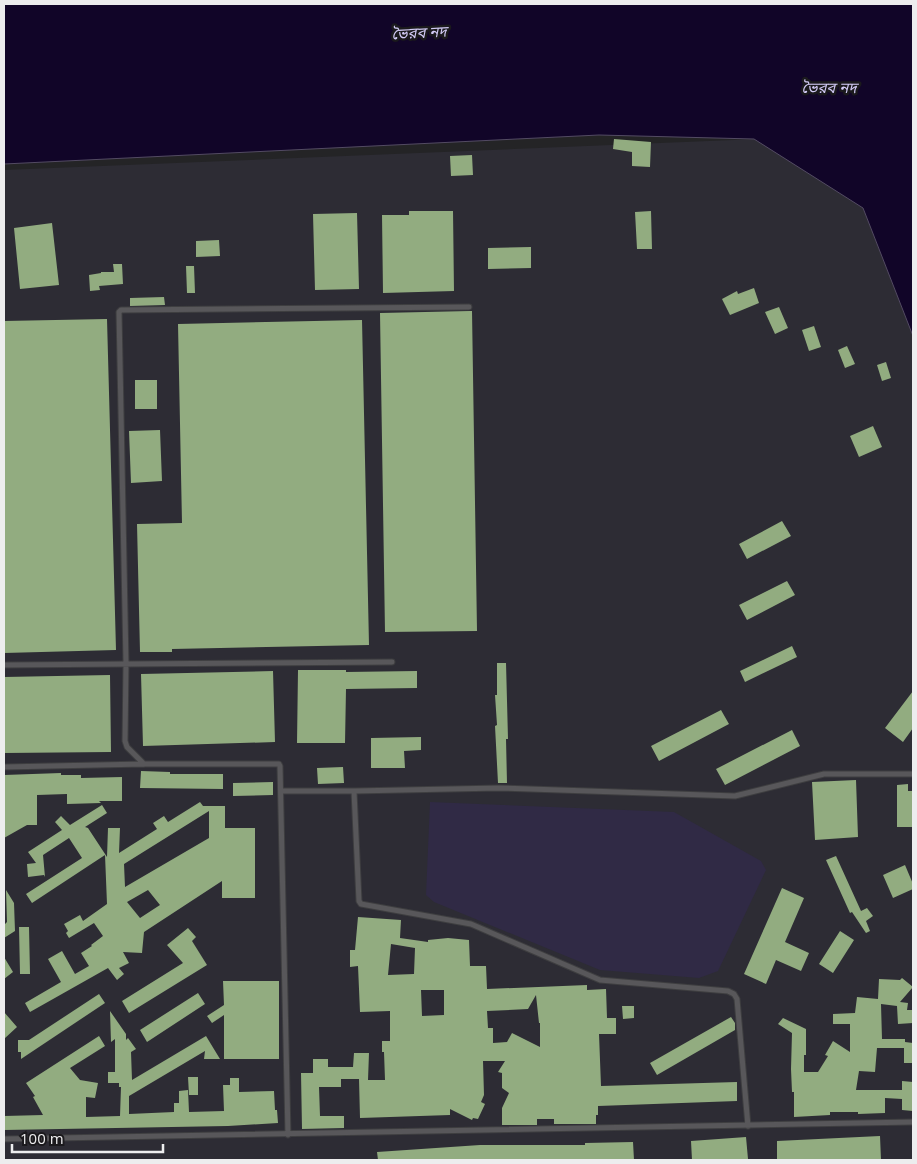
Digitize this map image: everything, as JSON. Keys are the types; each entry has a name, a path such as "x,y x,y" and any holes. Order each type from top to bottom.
{"lane":[{"path":"144,764 127,747 125,741 126,663 119,312 121,310 468,307"},
{"path":"4,665 392,662"},
{"path":"4,767 276,763 280,766 288,1135"},
{"path":"281,791 499,788 735,796 824,774 913,774"},
{"path":"354,791 359,901 361,904 471,924 600,980 728,991 734,994 737,999 748,1126"},
{"path":"4,1139 913,1122"}],"shaded area":[{"path":"758,139 863,208 913,336 913,1160 4,1160 4,170"},
{"path":"430,802 674,812 761,861 766,870 718,971 699,978 600,970 434,902 426,895"}],"water":[{"name":"ভৈরব নদ","path":"4,4 913,4 913,336 863,208 754,139 599,135 4,164"}],"building":[{"path":"614,139 651,142 650,167 632,166 632,152 613,149"},
{"path":"472,155 473,175 451,176 450,156"},
{"path":"409,211 453,211 454,291 383,293 382,215 409,215"},
{"path":"651,211 652,249 637,249 635,212"},
{"path":"357,213 359,289 315,290 313,214"},
{"path":"52,223 59,285 20,289 14,228"},
{"path":"219,240 220,256 196,257 196,241"},
{"path":"531,247 531,268 488,269 488,248"},
{"path":"113,264 122,264 123,284 99,286 100,290 90,291 89,275 101,272 114,272"},
{"path":"186,266 194,266 195,293 187,293"},
{"path":"754,288 759,303 730,315 722,299 737,291 738,294"},
{"path":"164,297 165,305 130,306 130,298"},
{"path":"779,307 788,328 775,334 765,312"},
{"path":"472,311 477,631 385,632 380,313"},
{"path":"107,319 116,650 4,653 4,321"},
{"path":"362,320 369,645 172,649 172,652 140,652 137,524 182,523 178,324"},
{"path":"814,326 821,347 809,351 802,330"},
{"path":"847,346 855,364 845,368 838,350"},
{"path":"886,362 891,378 882,381 877,365"},
{"path":"135,380 157,380 157,409 135,409"},
{"path":"873,426 882,447 859,457 850,436"},
{"path":"160,430 162,481 131,483 129,431"},
{"path":"782,521 791,536 747,559 739,544"},
{"path":"787,581 795,595 747,620 739,605"},
{"path":"792,646 797,657 745,682 740,671"},
{"path":"497,663 506,663 507,783 498,783 495,726 497,725 495,695 497,695"},
{"path":"298,670 346,670 346,672 417,671 417,688 346,689 345,743 297,743"},
{"path":"273,671 275,742 143,746 141,674"},
{"path":"110,675 111,752 4,753 4,677"},
{"path":"913,691 913,728 903,742 885,728"},
{"path":"721,710 729,724 659,761 651,746"},
{"path":"792,730 800,746 725,785 716,769"},
{"path":"421,737 421,750 404,751 405,768 371,768 371,738"},
{"path":"343,767 344,783 318,784 317,768"},
{"path":"141,771 170,772 170,774 223,774 223,789 140,788"},
{"path":"61,773 61,775 81,775 81,778 122,777 122,801 67,804 67,794 37,795 37,825 27,825 4,838 4,775"},
{"path":"856,780 858,837 815,840 812,782"},
{"path":"273,782 273,795 233,796 233,783"},
{"path":"908,784 908,791 913,791 913,827 897,827 897,785"},
{"path":"200,802 203,806 225,806 225,828 255,828 255,898 222,898 222,881 144,932 142,953 123,952 129,963 119,968 124,974 117,980 108,968 30,1012 25,1003 61,982 48,959 62,951 75,974 89,966 81,953 103,936 94,923 69,938 64,924 80,915 83,921 107,904 105,855 32,903 26,894 82,858 69,838 43,855 45,877 44,875 28,877 27,864 36,863 28,852 62,830 55,822 61,816 70,825 102,805 107,813 85,827 88,828 107,857 108,828 120,828 119,853 157,829 153,823 164,816 168,822","holes":["209,811 209,838 125,887 124,864","148,890 160,905 140,918 127,902"]},
{"path":"836,856 861,911 867,908 873,916 866,921 870,931 866,933 852,912 850,913 826,860"},
{"path":"905,865 913,884 913,889 893,898 883,875"},
{"path":"782,888 804,898 785,942 809,953 801,971 776,960 766,984 744,974"},
{"path":"6,890 14,903 15,931 4,938 4,925 7,922"},
{"path":"358,917 401,920 400,938 428,942 428,940 448,938 469,940 470,966 486,966 487,989 587,985 587,990 606,989 607,1018 616,1018 616,1034 599,1034 601,1086 737,1082 737,1101 598,1106 596,1124 554,1124 554,1119 537,1119 537,1125 502,1125 502,1108 509,1093 502,1088 502,1073 498,1072 505,1061 483,1061 484,1095 481,1102 485,1104 478,1119 473,1118 472,1120 450,1109 450,1115 360,1118 359,1079 341,1079 341,1087 319,1087 320,1116 344,1116 344,1128 302,1129 301,1073 313,1073 313,1059 328,1059 328,1067 353,1067 354,1053 369,1053 368,1080 385,1080 382,1041 390,1041 390,1011 360,1012 358,966 350,967 350,950 355,950","holes":["391,944 415,948 414,974 388,975","421,990 444,990 444,1015 422,1016","536,995 540,1023 540,1047 512,1033 507,1042 493,1043 493,1028 488,1028 487,1011 528,1009"]},
{"path":"19,927 29,927 30,974 20,974"},
{"path":"188,928 196,937 192,941 207,965 129,1013 122,1001 183,963 167,945"},
{"path":"840,931 854,940 833,973 819,964"},
{"path":"4,957 13,972 4,979"},
{"path":"902,978 913,987 900,1002 908,1003 907,1010 913,1010 913,1023 898,1024 897,1006 881,1004 882,1039 905,1039 905,1042 913,1043 913,1063 904,1063 904,1048 877,1048 875,1072 859,1071 856,1090 902,1090 902,1081 913,1082 913,1111 902,1110 902,1099 885,1098 885,1113 830,1112 830,1115 794,1117 794,1092 792,1092 791,1069 792,1033 778,1024 783,1018 806,1029 804,1072 818,1072 828,1056 825,1055 833,1041 850,1052 850,1024 833,1024 833,1014 855,1013 857,997 878,999 879,979 900,980"},
{"path":"223,981 279,981 279,1059 224,1059 224,1015 212,1023 207,1016 224,1005"},
{"path":"198,993 205,1004 147,1042 140,1030"},
{"path":"99,994 105,1003 21,1059 21,1052 18,1052 18,1040 29,1040"},
{"path":"622,1006 634,1006 634,1018 623,1019"},
{"path":"110,1011 126,1034 126,1040 128,1038 136,1049 131,1052 132,1080 206,1036 220,1059 204,1059 205,1051 129,1096 129,1114 174,1112 174,1103 179,1103 179,1091 188,1090 189,1112 224,1111 223,1085 230,1085 230,1078 239,1078 239,1092 274,1091 278,1123 228,1126 4,1130 4,1116 43,1115 33,1097 35,1096 26,1083 99,1036 105,1046 70,1068 80,1080 98,1083 95,1098 86,1097 86,1117 120,1116 121,1087 119,1087 119,1083 108,1083 108,1072 115,1072 115,1039 111,1042"},
{"path":"4,1012 17,1027 4,1039"},
{"path":"731,1017 735,1023 735,1030 657,1075 650,1063"},
{"path":"188,1077 198,1077 198,1095 189,1095"},
{"path":"880,1136 881,1160 777,1160 777,1141"},
{"path":"746,1137 748,1159 692,1160 691,1141"},
{"path":"633,1142 634,1160 378,1160 377,1152 480,1145 585,1145 585,1143"}]}
